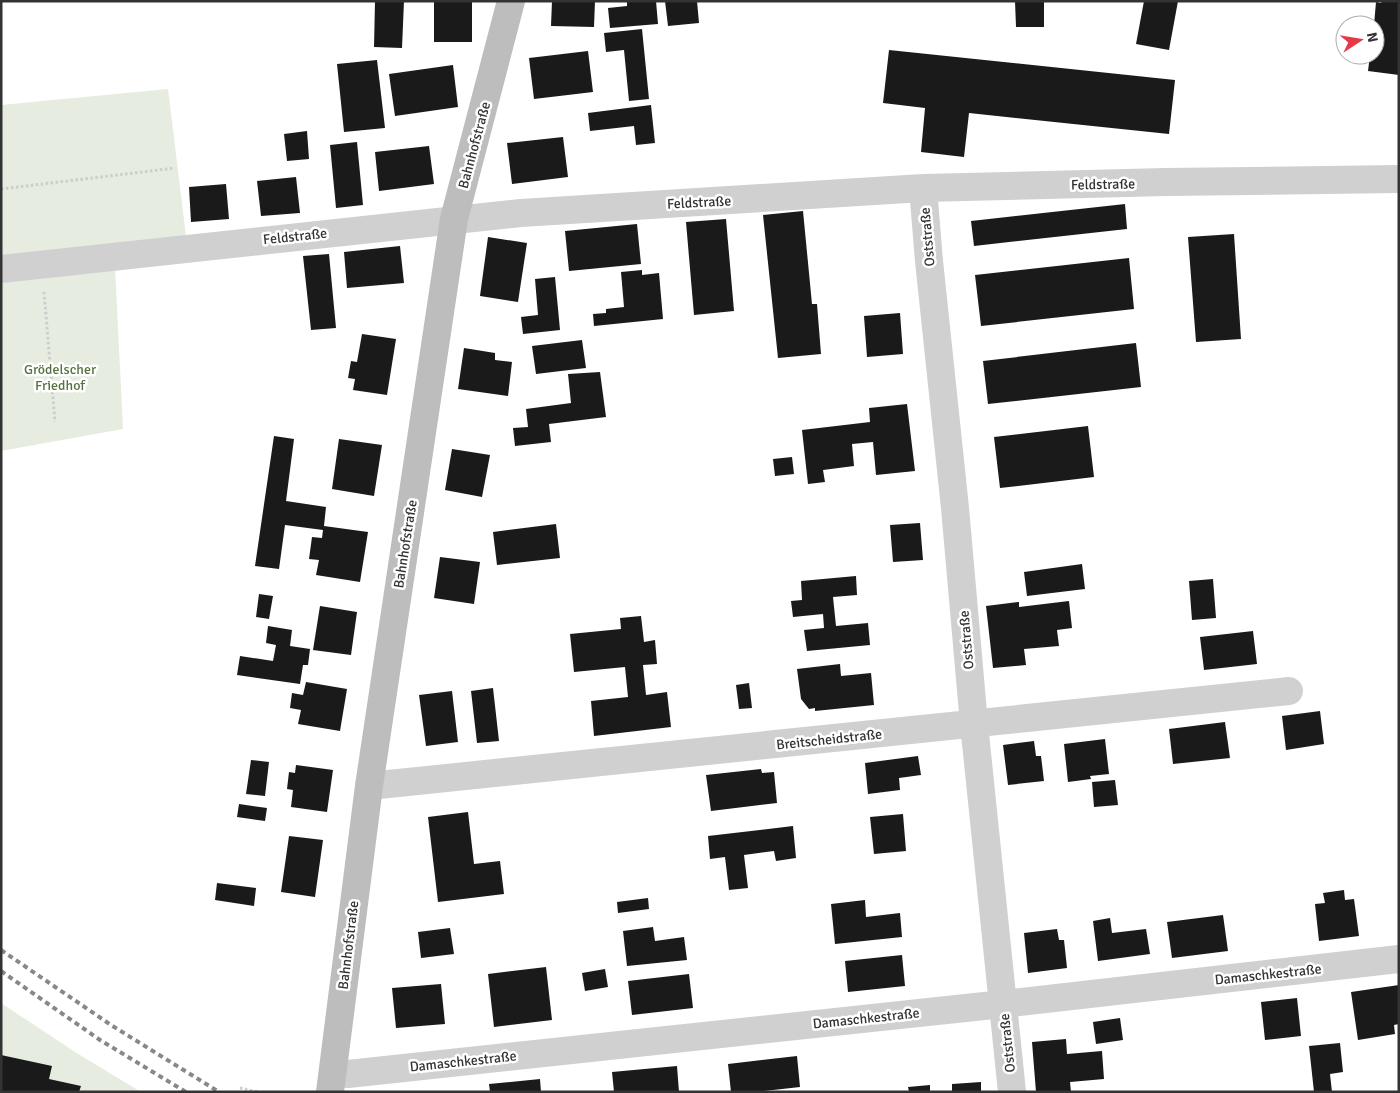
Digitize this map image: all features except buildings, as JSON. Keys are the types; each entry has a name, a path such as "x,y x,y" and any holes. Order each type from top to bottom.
{"street":[{"name":"Bahnhofstraße","path":"332,1082 348,937 369,786 454,219 511,1"},
{"name":"Feldstraße","path":"1,269 521,213 923,188 1399,179"},
{"name":"Oststraße","path":"923,188 974,724 1012,1092"},
{"name":"Breitscheidstraße","path":"369,786 1289,691"},
{"name":"Damaschkestraße","path":"332,1082 358,1073 1003,1004 1399,959"}],"path":[{"path":"1,189 175,168"},
{"path":"41,264 55,422"},
{"path":"240,1088 258,1092"}],"green space":[{"path":"168,89 186,236 1,258 1,105"},
{"name":"Grödelscher Friedhof","path":"115,267 123,429 1,451 1,281"},
{"path":"1,1003 75,1052 141,1092 1,1092"}],"railway":[{"path":"1,950 111,1025 219,1092"},
{"path":"1,971 100,1040 186,1092"}]}
